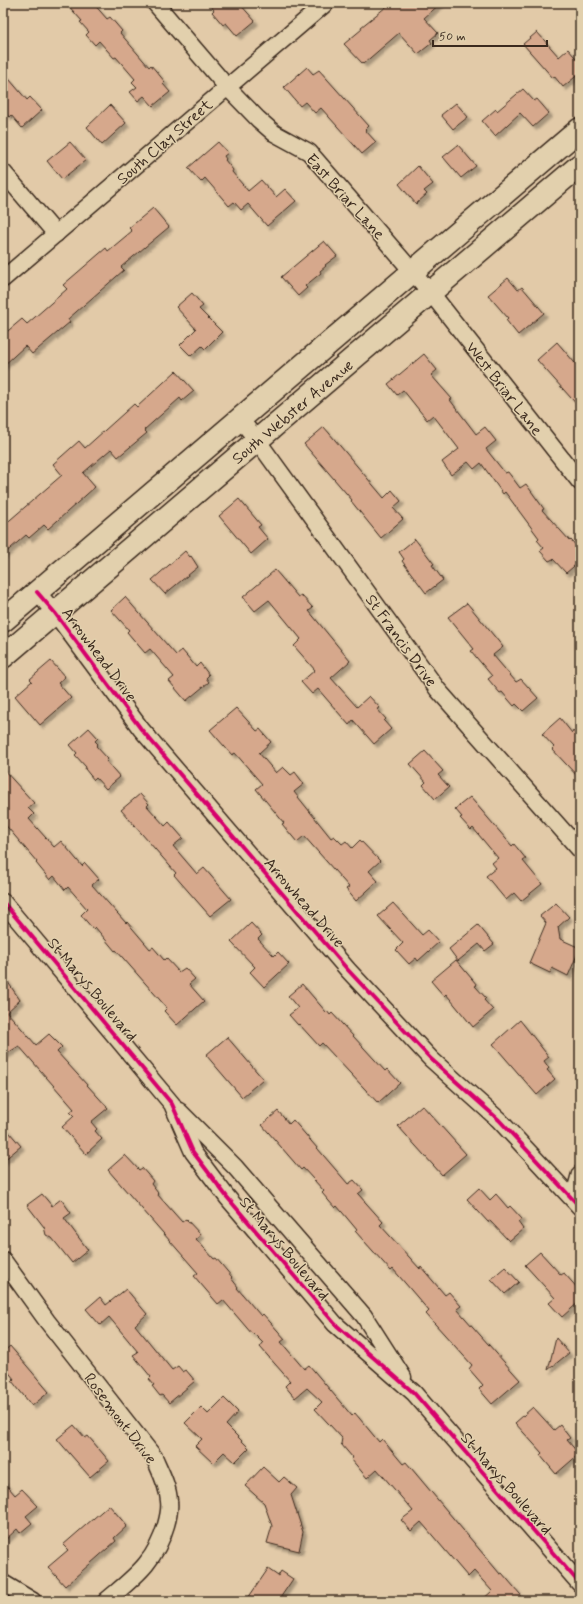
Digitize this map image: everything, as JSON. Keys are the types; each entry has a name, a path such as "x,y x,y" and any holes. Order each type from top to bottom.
{"main road":[{"name":"South Webster Avenue","path":"3,621 580,129"},
{"name":"South Webster Avenue","path":"3,657 580,165"}],"street":[{"name":"East Briar Lane","path":"155,3 228,87 274,133 309,152 431,293"},
{"name":"South Clay Street","path":"3,279 326,3"},
{"path":"3,172 56,234"},
{"name":"West Briar Lane","path":"431,293 580,482"},
{"name":"St Francis Drive","path":"240,419 257,440 438,690 580,850"},
{"name":"Arrowhead Drive","path":"37,592 55,613 141,729 348,970 430,1059 499,1120 577,1203"},
{"name":"St Marys Boulevard","path":"3,902 56,963 172,1104 193,1152 226,1197 335,1324 414,1393 580,1584"},
{"path":"172,1104 235,1167 364,1316 414,1393"},
{"path":"577,1203 580,1174"},
{"name":"Rosemont Drive","path":"3,1260 47,1321 154,1457 165,1481 170,1502 162,1540 153,1556 140,1573 106,1601"},
{"path":"3,1583 33,1601"}],"building":[{"path":"66,3 93,3 107,19 110,17 122,31 120,33 149,67 151,65 165,82 163,84 170,92 153,106 144,96 138,101 130,92 137,87 132,82 135,79 116,57 114,58 99,41 95,45 86,35 89,32 80,22 82,21"},
{"path":"208,3 239,3 255,21 237,36 226,23 223,25 212,12 214,10"},
{"path":"391,3 441,3 424,18 438,33 430,40 432,43 418,54 399,33 363,64 344,44 362,29 361,27"},
{"path":"537,32 559,57 568,49 580,63 580,73 563,87 523,44"},
{"path":"307,67 313,74 319,70 369,126 365,130 376,142 362,154 321,108 315,113 305,102 300,106 284,87"},
{"path":"3,72 27,100 30,97 42,110 22,128 11,115 9,117 3,110"},
{"path":"523,89 534,101 537,99 549,113 533,127 520,113 495,136 482,121 496,109 497,111"},
{"path":"456,103 468,117 453,129 441,115"},
{"path":"110,105 126,123 102,145 87,127"},
{"path":"70,142 86,160 62,179 47,161"},
{"path":"218,142 228,153 224,156 226,159 225,160 233,170 232,172 248,191 261,180 276,197 285,189 296,201 267,226 248,204 241,210 234,202 229,206 205,178 201,182 188,168"},
{"path":"458,145 476,166 461,178 443,157"},
{"path":"418,166 433,184 424,191 427,194 416,204 399,184"},
{"path":"153,208 169,227 121,267 124,270 68,319 70,322 32,354 25,346 3,366 3,335 22,319 27,324 67,289 63,285 106,248 108,251 132,231 129,228"},
{"path":"324,241 337,256 325,265 326,266 320,271 321,273 305,286 307,288 298,296 281,277"},
{"path":"508,278 518,290 522,287 544,313 518,335 506,320 508,318 488,295"},
{"path":"192,293 203,306 199,309 222,332 205,349 202,346 191,356 180,345 196,329 176,307"},
{"path":"557,342 580,369 580,408 537,360"},
{"path":"424,354 437,370 431,375 452,399 450,400 476,434 485,427 496,441 486,449 505,473 508,472 520,488 526,484 544,509 542,510 580,550 580,561 566,573 553,559 549,561 540,551 544,548 537,540 539,538 505,492 503,494 481,463 474,469 468,462 451,475 442,462 459,449 433,415 427,420 403,390 397,395 388,384"},
{"path":"176,371 194,391 182,401 180,398 144,430 147,433 118,457 111,449 83,473 95,487 48,529 44,525 29,538 26,535 3,555 3,526 62,475 53,464 79,441 85,448 134,404 137,407"},
{"path":"324,427 384,498 392,490 401,501 393,508 403,519 381,538 351,501 352,500 304,444"},
{"path":"239,499 261,525 258,527 268,539 251,554 219,516"},
{"path":"415,539 434,564 432,565 443,580 426,593 402,561 404,559 399,552"},
{"path":"185,551 190,557 191,556 198,567 165,594 152,580"},
{"path":"275,570 298,597 301,595 313,608 309,611 350,661 331,678 357,707 369,696 380,708 377,709 386,719 384,721 391,729 374,744 353,720 349,725 318,689 312,694 301,682 315,670 294,646 301,639 269,600 255,611 243,597"},
{"path":"125,597 176,655 182,650 196,667 200,663 209,675 206,678 209,682 186,701 169,681 174,677 150,649 145,653 127,632 129,630 111,610"},
{"path":"467,603 503,647 493,655 516,682 521,679 538,698 523,711 516,704 514,706 488,679 492,676 471,651 474,649 448,617"},
{"path":"51,661 65,677 58,683 71,698 40,725 15,696 32,681 30,679"},
{"path":"236,708 257,731 260,729 271,742 259,753 276,773 283,767 291,775 295,772 304,784 294,792 331,838 334,836 342,844 346,841 352,848 360,840 380,861 369,871 378,881 356,901 346,889 349,887 304,836 297,842 282,824 284,823 256,789 262,784 235,753 232,755 210,730"},
{"path":"560,718 572,733 573,731 580,739 580,779 552,749 554,747 542,734"},
{"path":"89,728 98,738 95,741 98,744 96,746 108,759 106,761 120,777 106,789 96,778 94,780 85,769 86,767 75,755 77,753 70,745"},
{"path":"425,751 443,771 438,775 449,787 435,799 423,785 426,782 410,764"},
{"path":"3,769 34,803 28,808 34,814 29,819 54,847 61,841 82,866 85,863 99,879 92,885 150,949 153,947 164,960 166,958 179,972 185,968 195,979 189,984 204,1001 177,1025 164,1011 167,1008 95,927 93,929 81,915 87,909 68,887 65,890 54,876 50,880 36,863 37,862 3,822"},
{"path":"140,794 149,804 147,806 165,826 169,822 183,838 173,846 197,874 204,868 231,899 210,916 174,875 176,873 121,810"},
{"path":"470,797 512,846 514,844 526,859 523,861 542,884 521,901 514,893 506,900 486,876 496,868 492,863 498,858 473,828 471,830 460,818 462,817 455,809"},
{"path":"393,903 422,935 428,930 439,942 418,961 416,958 409,964 396,950 403,943 378,916"},
{"path":"556,903 569,917 558,927 560,939 580,948 568,976 552,968 550,973 529,963 546,923 540,916"},
{"path":"251,923 262,935 258,939 274,956 278,952 289,964 264,987 250,972 255,967 231,942"},
{"path":"478,925 494,944 485,951 479,944 458,961 449,949"},
{"path":"456,960 477,985 475,986 486,998 484,1000 493,1010 473,1027 446,994 444,996 431,981"},
{"path":"3,975 20,1000 7,1012 36,1045 49,1034 62,1047 57,1052 108,1108 91,1122 97,1129 95,1131 102,1139 86,1154 62,1127 74,1116 70,1112 74,1109 19,1046 3,1056"},
{"path":"302,984 326,1012 327,1011 330,1015 332,1013 385,1071 387,1069 400,1083 378,1103 322,1043 319,1046 289,1015 298,1008 288,996"},
{"path":"520,1020 549,1057 544,1061 549,1068 547,1070 555,1079 537,1095 493,1044"},
{"path":"227,1037 263,1079 242,1097 206,1055"},
{"path":"422,1105 466,1154 442,1175 398,1126"},
{"path":"278,1111 289,1124 293,1120 348,1184 354,1180 363,1190 358,1194 383,1222 380,1225 420,1269 421,1267 445,1295 449,1292 461,1306 457,1309 520,1380 492,1404 479,1389 483,1385 469,1369 472,1365 426,1314 429,1311 393,1269 391,1271 355,1231 357,1230 337,1206 335,1208 322,1193 324,1191 303,1168 301,1170 262,1125"},
{"path":"3,1125 21,1146 3,1161"},
{"path":"125,1155 139,1170 142,1168 153,1181 151,1184 158,1193 157,1194 182,1222 186,1219 201,1235 196,1239 214,1259 216,1258 232,1277 231,1278 238,1287 237,1288 261,1316 263,1314 285,1339 281,1342 304,1369 309,1365 352,1416 355,1413 379,1442 382,1439 403,1464 406,1462 500,1574 502,1573 526,1601 481,1601 492,1591 474,1571 468,1577 421,1522 411,1531 401,1520 413,1511 377,1469 367,1478 351,1459 353,1458 341,1444 342,1438 315,1409 322,1402 307,1388 295,1398 285,1386 290,1381 260,1347 263,1343 253,1333 252,1334 223,1300 218,1304 194,1276 198,1273 108,1170"},
{"path":"479,1188 490,1200 496,1194 508,1208 510,1206 522,1219 518,1222 523,1229 509,1241 490,1221 488,1222 467,1199"},
{"path":"42,1194 52,1206 61,1199 71,1213 64,1218 88,1250 72,1263 52,1238 46,1235 44,1227 27,1205"},
{"path":"540,1252 561,1275 564,1273 580,1291 580,1301 562,1317 549,1303 555,1298 525,1265"},
{"path":"505,1267 519,1282 505,1294 491,1279"},
{"path":"126,1289 147,1314 135,1325 172,1370 178,1366 183,1372 186,1370 195,1381 169,1403 162,1395 160,1396 152,1386 154,1385 149,1379 151,1377 133,1355 138,1352 109,1317 100,1325 86,1309 100,1297 106,1305"},
{"path":"556,1338 569,1353 548,1370"},
{"path":"10,1346 49,1392 32,1406 12,1381 14,1379 3,1365 3,1352"},
{"path":"224,1398 238,1412 226,1425 249,1448 235,1462 224,1452 213,1463 195,1446 202,1439 185,1423 201,1407 208,1414"},
{"path":"533,1407 554,1430 560,1425 570,1438 567,1440 579,1454 556,1474 540,1455 542,1453 515,1423"},
{"path":"74,1425 85,1438 88,1436 109,1461 90,1477 57,1439"},
{"path":"263,1467 279,1482 284,1477 297,1488 291,1495 303,1532 299,1551 267,1543 272,1526 264,1503 245,1486"},
{"path":"3,1481 15,1495 22,1489 38,1506 26,1516 32,1523 20,1533 17,1529 3,1542"},
{"path":"109,1505 127,1526 114,1538 116,1541 65,1586 48,1567 68,1550 63,1545"},
{"path":"268,1569 278,1576 281,1571 293,1579 278,1601 246,1601"}],"cycle path":[{"path":"37,592 55,613 141,729 348,970 431,1059 499,1120 580,1207"},
{"path":"3,902 172,1104 193,1152 227,1197 335,1324 414,1393 580,1584"}]}
